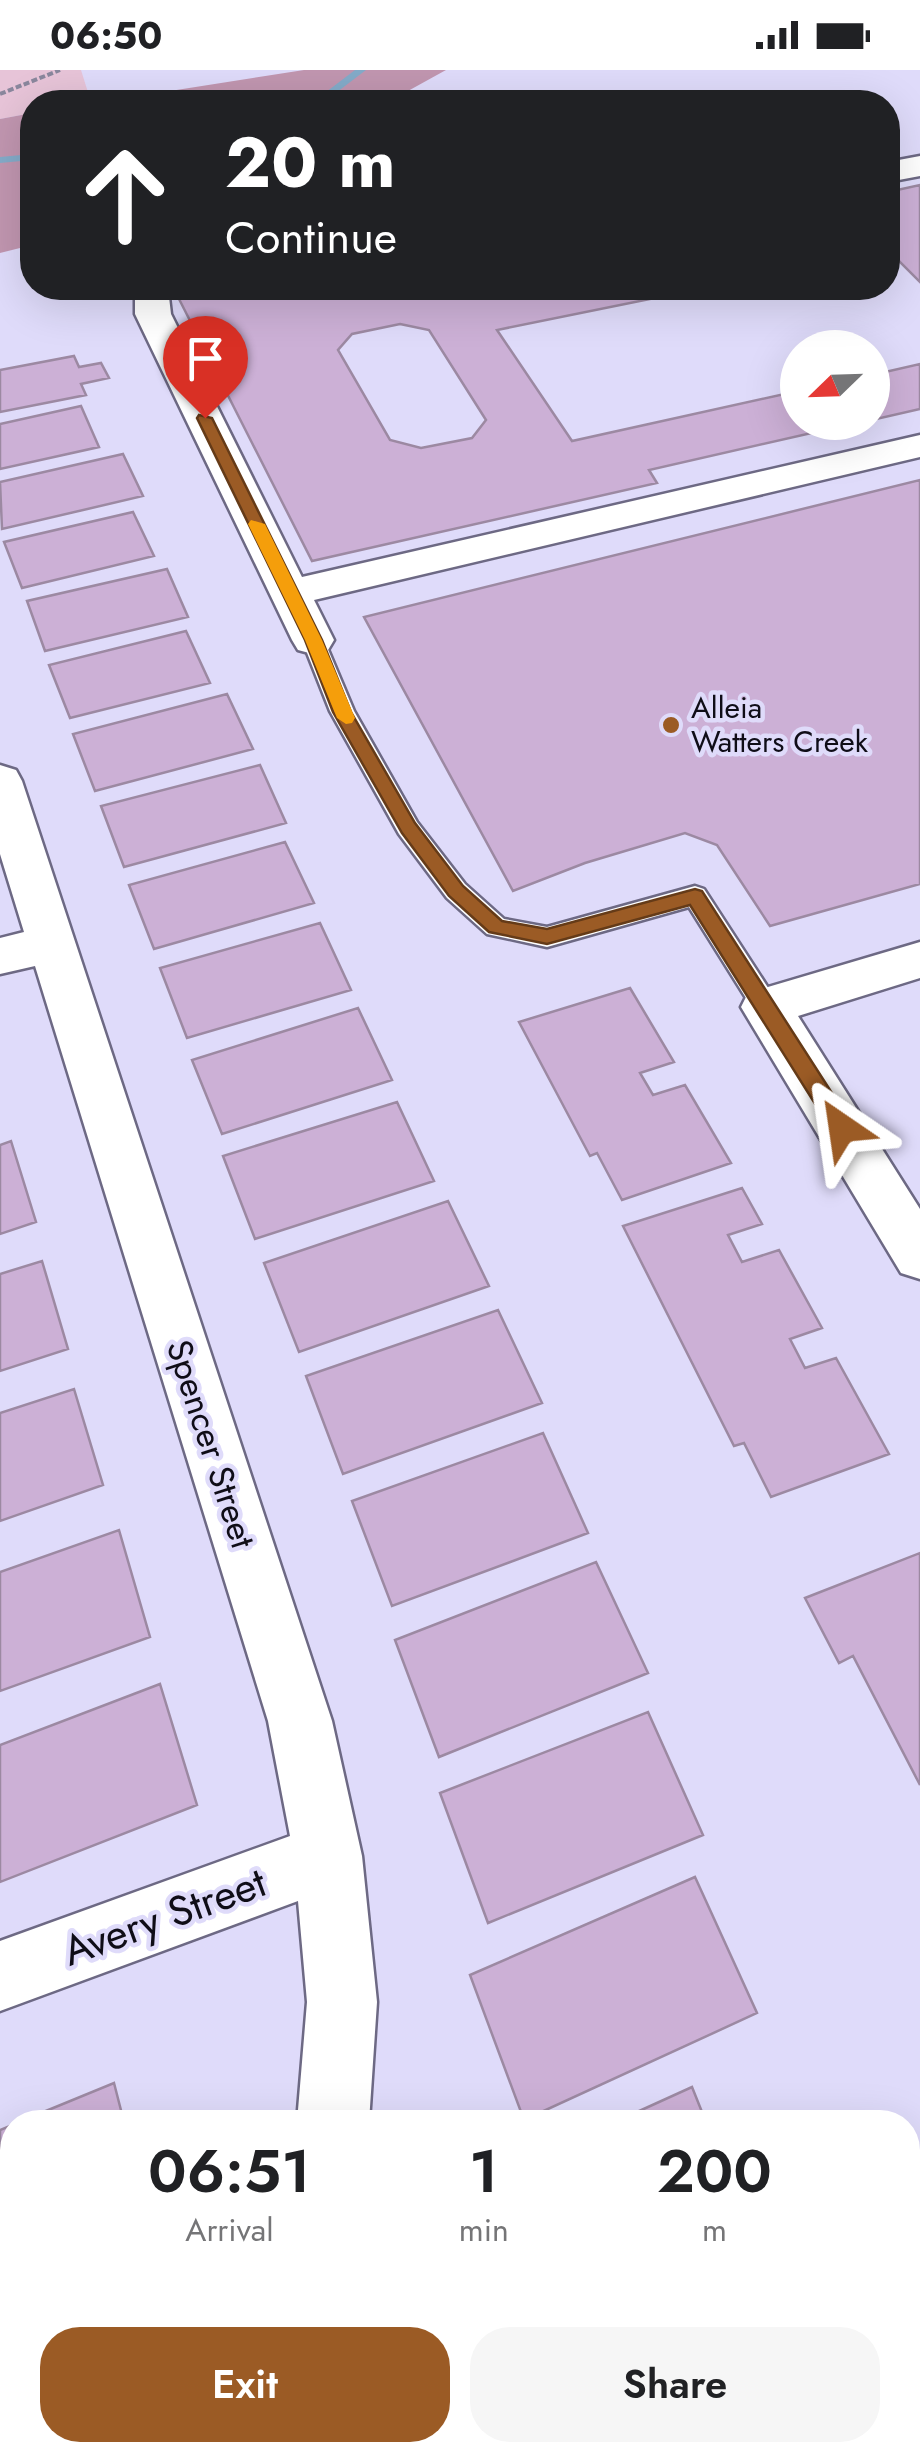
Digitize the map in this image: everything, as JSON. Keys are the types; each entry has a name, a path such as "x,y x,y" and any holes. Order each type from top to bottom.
{"street":[{"path":"152,300 153,314 313,640"},
{"path":"290,593 920,446"},
{"name":"Spencer Street","path":"0,781 25,950 300,1722 328,1856 342,2002 334,2110"},
{"path":"920,960 766,1007 920,1256"},
{"name":"Avery Street","path":"0,1976 328,1856"}],"lane":[{"path":"313,640 342,712 408,828 456,891 496,927 547,936 695,896 766,1007"}],"path":[{"path":"0,94 60,70"}],"shaded area":[{"path":"0,70 81,70 87,90 20,90 20,115 0,119"},
{"path":"304,70 446,70 410,90 176,90"},
{"path":"20,115 20,248 0,253 0,119"}],"building":[{"path":"920,185 920,282 900,262 900,189"},
{"path":"180,300 645,300 497,330 572,441 780,395 781,440 649,470 657,483 312,561","holes":["400,324 429,330 486,420 472,438 421,448 390,440 338,350 352,334"]},
{"path":"74,356 79,367 101,363 109,378 81,384 86,395 0,412 0,370"},
{"path":"920,364 920,409 890,416 890,371"},
{"path":"81,406 99,447 0,469 0,424"},
{"path":"123,454 143,496 2,529 0,482"},
{"name":"Alleia Watters Creek","path":"920,480 920,884 770,926 717,845 685,833 585,863 513,891 364,617"},
{"path":"133,512 154,556 22,588 4,542"},
{"path":"167,569 188,617 45,651 27,601"},
{"path":"186,631 210,683 70,718 49,665"},
{"path":"227,694 253,749 95,791 73,734"},
{"path":"260,765 286,823 124,867 101,806"},
{"path":"285,842 314,903 154,949 129,885"},
{"path":"320,923 351,990 187,1038 160,968"},
{"path":"630,988 674,1062 640,1073 653,1095 685,1085 731,1163 622,1200 597,1153 590,1156 519,1022"},
{"path":"358,1008 392,1080 222,1134 192,1060"},
{"path":"397,1102 434,1181 255,1239 223,1156"},
{"path":"11,1141 36,1222 0,1234 0,1145"},
{"path":"742,1188 762,1224 728,1235 742,1262 779,1250 822,1328 790,1339 805,1368 836,1358 889,1454 771,1497 744,1443 734,1446 623,1226"},
{"path":"448,1201 489,1286 299,1352 264,1263"},
{"path":"42,1261 68,1349 0,1371 0,1274"},
{"path":"498,1310 542,1403 343,1474 306,1376"},
{"path":"74,1389 103,1485 0,1521 0,1413"},
{"path":"543,1433 588,1533 392,1606 352,1501"},
{"path":"119,1530 150,1637 0,1691 0,1572"},
{"path":"920,1553 920,1785 853,1656 839,1663 805,1598"},
{"path":"596,1562 648,1673 439,1757 395,1640"},
{"path":"160,1684 197,1805 0,1882 0,1745"},
{"path":"648,1712 703,1835 488,1923 440,1793"},
{"path":"695,1877 757,2013 546,2110 520,2110 470,1975"},
{"path":"114,2083 121,2110 48,2110"},
{"path":"692,2087 701,2110 641,2110"}],"waterway":[{"path":"334,90 361,70"},
{"path":"0,160 20,158"}],"slow traffic":[{"path":"256,524 346,718"}],"place":[{"name":"Alleia Watters Creek","path":"671,725"}],"route":[{"path":"205,418 313,640 342,712 408,828 456,891 496,927 547,936 695,896 842,1128"}]}
